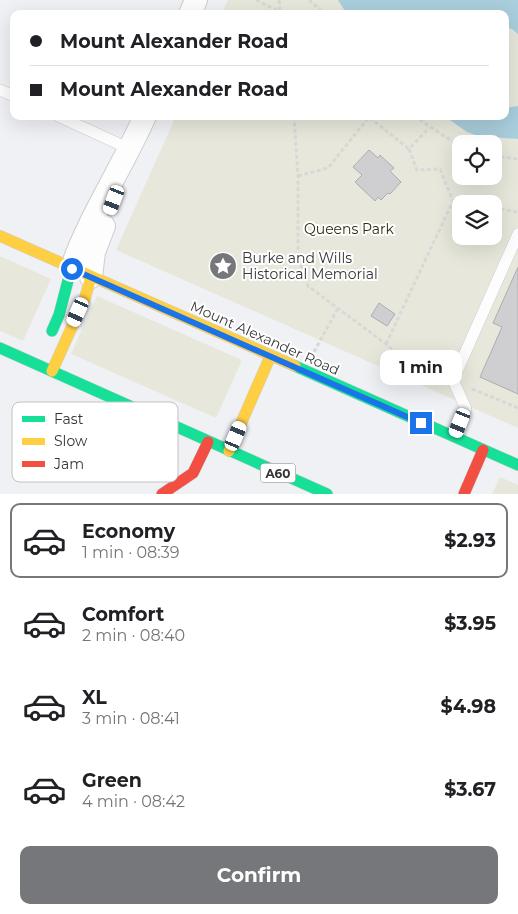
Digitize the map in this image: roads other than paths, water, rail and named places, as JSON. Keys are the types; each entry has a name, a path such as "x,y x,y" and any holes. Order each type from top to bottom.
{"main road":[{"name":"Mount Alexander Road","path":"0,236 518,465"},
{"path":"47,341 81,273"},
{"path":"52,371 84,298 81,273"},
{"name":"A60","path":"0,348 38,360 52,371 120,402"},
{"path":"230,451 270,357"},
{"name":"A60","path":"178,428 327,494"},
{"path":"162,494 192,473 208,442"},
{"path":"464,494 483,450"}],"street":[{"path":"81,273 83,239 143,120"}],"lane":[{"path":"67,120 130,149"},
{"path":"455,438 466,409 453,380 518,234"}],"water":[{"path":"338,0 518,0 518,34 509,28 509,10 344,10"},
{"path":"518,106 518,139 502,138 502,135 475,135 467,132 450,120 509,120 509,107"}],"place":[{"name":"Burke and Wills Historical Memorial","path":"223,266"}],"park label":[{"name":"Queens Park","path":"349,229"}]}
